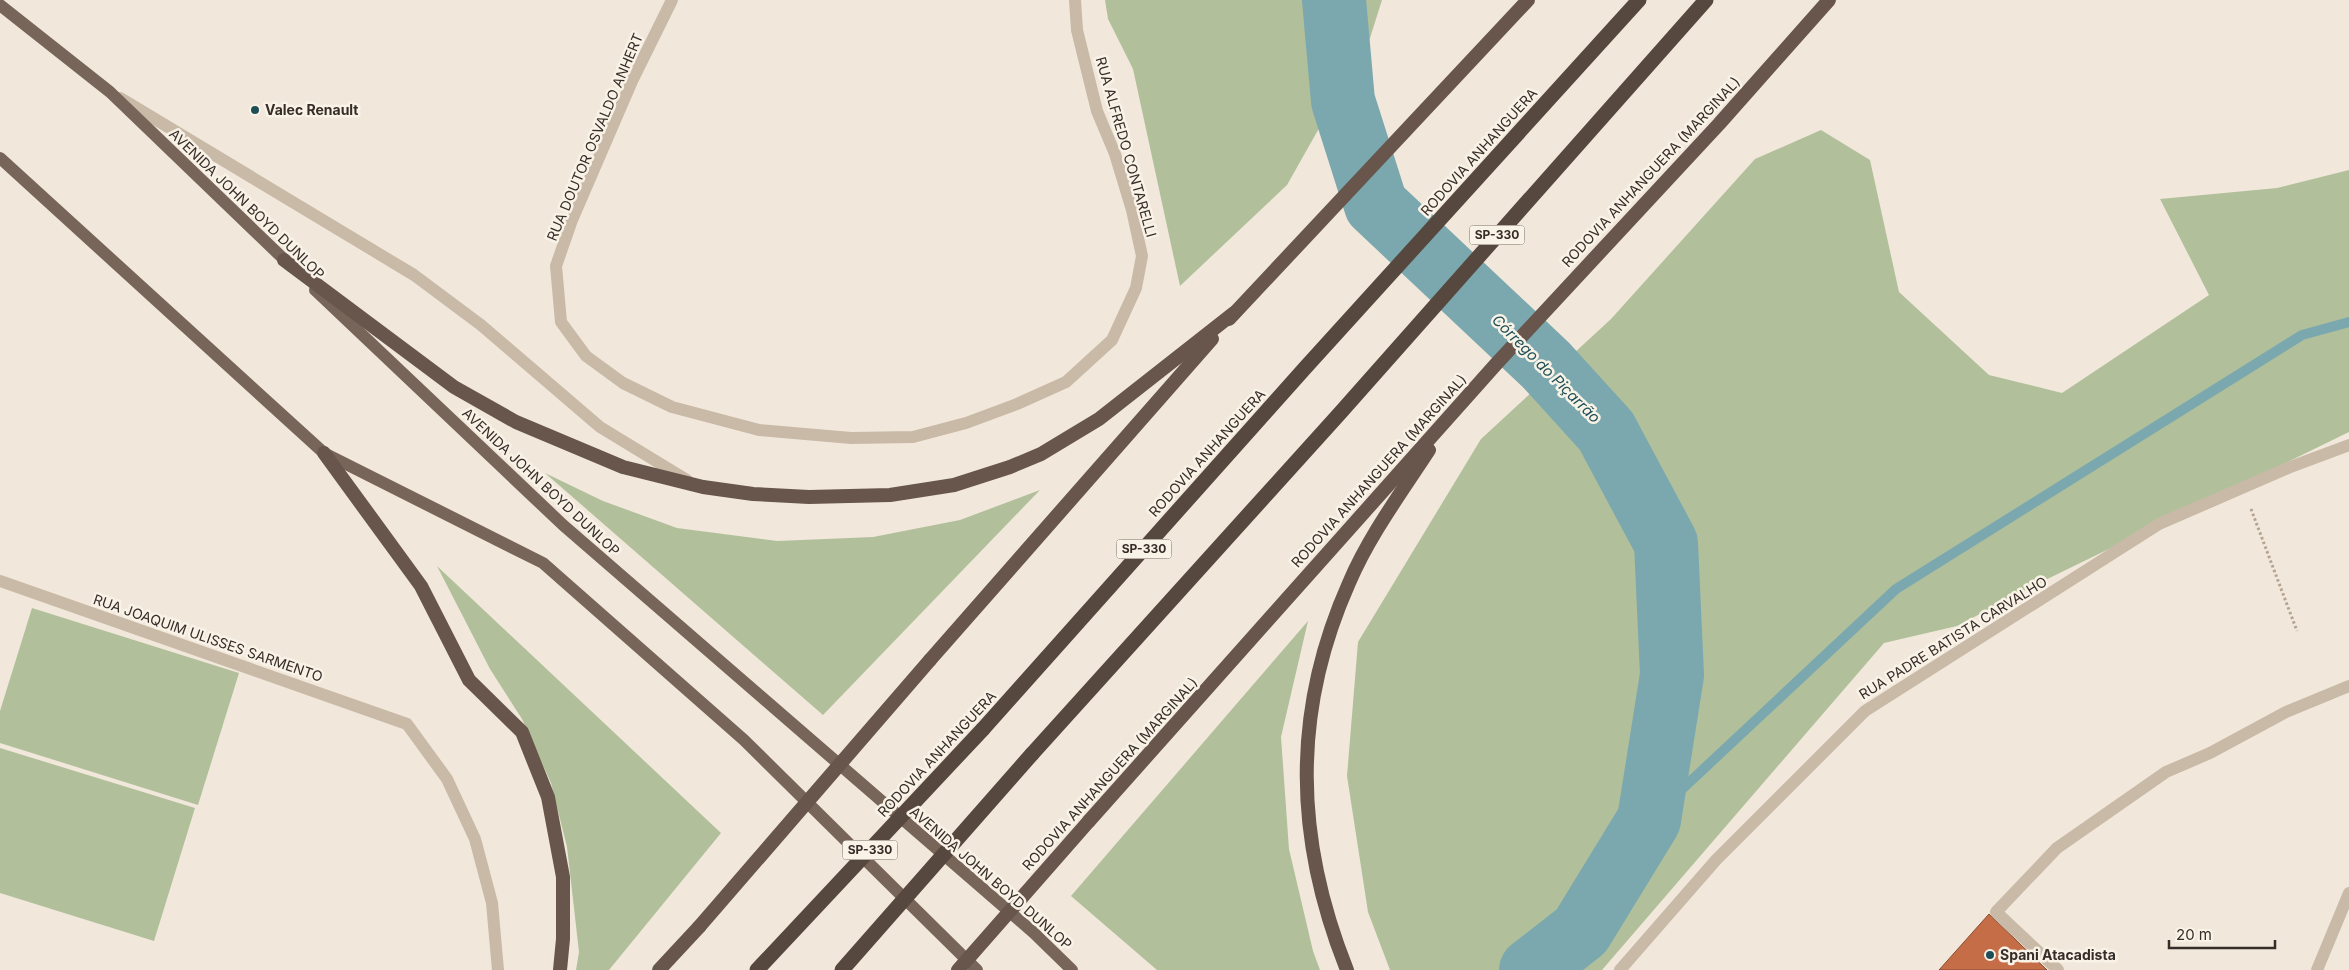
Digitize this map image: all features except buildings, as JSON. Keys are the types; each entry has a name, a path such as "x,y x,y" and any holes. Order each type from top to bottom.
{"highway":[{"path":"659,970 699,927 1234,313 1528,0"},
{"name":"RODOVIA ANHANGUERA","path":"757,970 983,729 1304,368 1639,0"},
{"name":"SP-330","path":"842,970 1032,754 1341,412 1706,0"},
{"name":"RODOVIA ANHANGUERA (MARGINAL)","path":"958,970 1497,363 1719,124 1830,0"},
{"path":"284,260 454,386 489,408 554,440 623,467 703,487 754,494 809,497 890,495 922,491 987,476 1041,454 1099,419 1234,313"},
{"path":"1347,970 1326,911 1312,852 1308,814 1307,752 1316,683 1325,646 1349,582 1388,511 1455,411"},
{"path":"324,453 421,586 470,680 522,732 548,797 564,877 563,939 560,970"}],"main road":[{"name":"AVENIDA JOHN BOYD DUNLOP","path":"0,6 110,92 563,525 1034,933 1072,970"},
{"path":"0,158 324,453 543,564 744,740 977,970"}],"street":[{"name":"RUA DOUTOR OSVALDO ANHERT","path":"557,288 556,266 572,220 632,81 672,0"},
{"name":"RUA ALFREDO CONTARELLI","path":"557,288 561,322 586,356 623,383 672,407 759,430 851,438 913,437 966,423 1017,404 1066,382 1112,340 1136,288 1142,256 1115,154 1097,111 1078,30 1075,0"},
{"path":"110,92 414,275 481,325 600,427 676,474 703,487"},
{"name":"RUA PADRE BATISTA CARVALHO","path":"1620,970 1716,860 1865,711 2159,524 2243,487 2349,444"},
{"name":"RUA JOAQUIM ULISSES SARMENTO","path":"0,581 406,724 447,780 475,839 492,903 498,970"},
{"path":"2058,970 1992,916 2057,848 2166,772 2210,753 2286,712 2349,686"},
{"path":"2317,970 2349,893"}],"path":[{"path":"2243,487 2297,631"}],"green space":[{"path":"1105,0 1382,0 1370,38 1287,185 1180,286 1133,69 1108,19"},
{"path":"1821,130 1870,160 1899,292 1989,375 2062,393 2209,295 2160,199 2277,188 2349,170 2349,432 2033,586 1957,626 1884,643 1602,970 1390,970 1368,912 1347,776 1358,642 1481,439 1611,319 1755,159"},
{"path":"545,473 603,501 677,528 777,541 873,537 960,520 1040,490 823,715"},
{"path":"437,566 721,833 609,970 576,970 579,952 567,847 551,783 522,719 490,669"},
{"path":"32,608 239,673 198,805 0,743 0,711"},
{"path":"1308,621 1281,737 1289,849 1313,951 1320,970 1157,970 1071,896"},
{"path":"0,748 195,808 154,941 0,893"}],"waterway":[{"name":"Córrego do Piçarrão","path":"1334,0 1343,101 1376,205 1546,365 1606,431 1666,543 1672,675 1649,820 1581,931 1531,970"},
{"path":"1649,820 1896,589 2302,335 2349,322"}],"place":[{"name":"Valec Renault","path":"255,110"},
{"name":"Spani Atacadista","path":"1990,955"}]}
